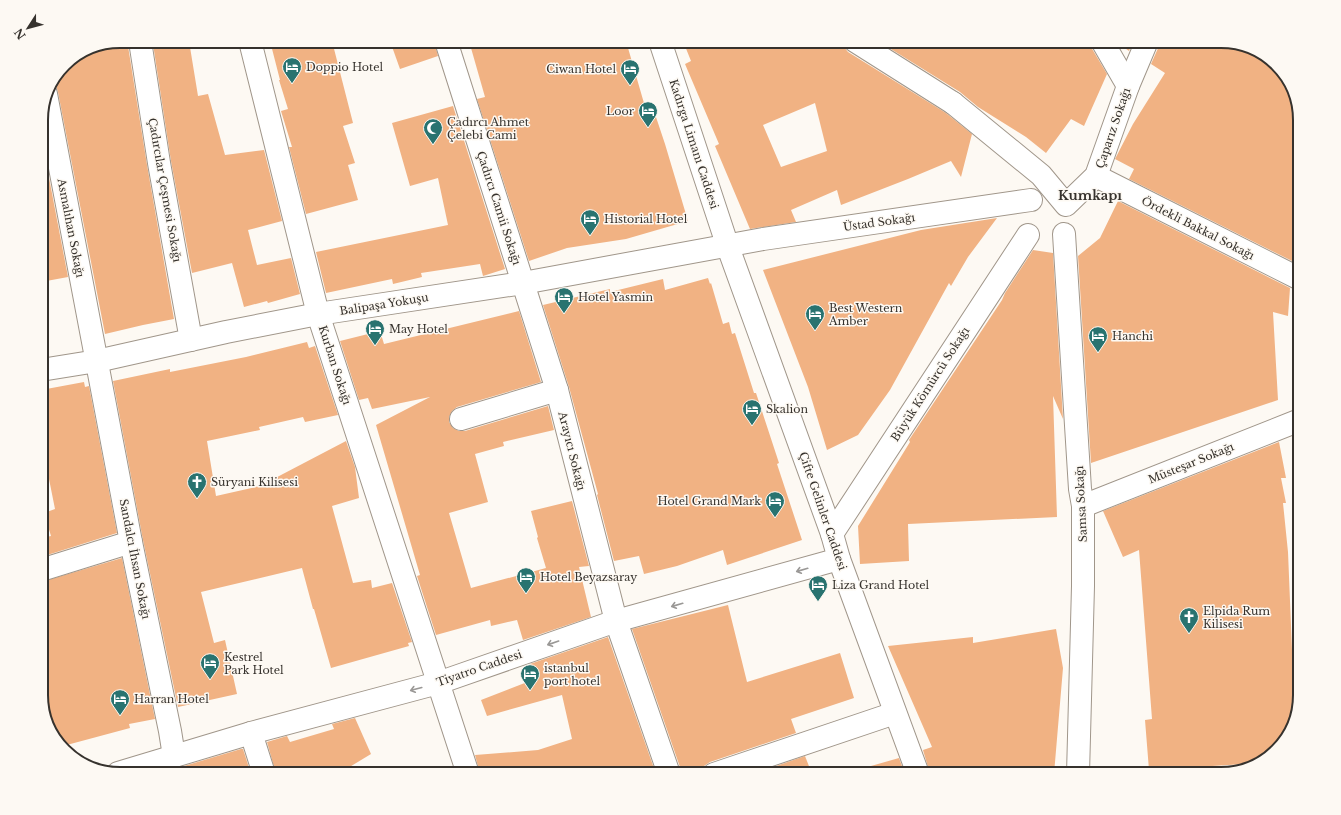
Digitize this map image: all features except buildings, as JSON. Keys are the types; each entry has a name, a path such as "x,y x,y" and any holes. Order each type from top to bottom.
{"street":[{"name":"Çadırcılar Çeşmesi Sokağı","path":"141,48 191,340"},
{"name":"Kurban Sokağı","path":"252,48 318,314 466,767"},
{"name":"Çadırcı Camii Sokağı","path":"448,48 523,283"},
{"name":"Kadırga Limanı Caddesi","path":"662,48 728,247"},
{"path":"866,48 953,103 1042,175 1066,205 1070,220 1068,228 1058,240 1042,243 1028,235 1023,229 1022,213 1030,200 1045,194 1060,199 1066,205"},
{"path":"1106,48 1128,86"},
{"name":"Çaparız Sokağı","path":"1066,205 1096,176 1128,86 1144,48"},
{"name":"Asmalıhan Sokağı","path":"49,110 97,361"},
{"name":"Ördekli Bakkal Sokağı","path":"1096,176 1293,275"},
{"name":"Üstad Sokağı","path":"728,247 763,240 1030,200"},
{"name":"Samsa Sokağı","path":"1064,234 1080,488 1083,506 1083,586 1078,767"},
{"name":"Büyük Kömürcü Sokağı","path":"832,534 1028,235"},
{"name":"Balipaşa Yokuşu","path":"48,369 97,361 318,314 523,283 728,247"},
{"name":"Çifte Gelinler Caddesi","path":"728,247 832,534 839,559 915,767"},
{"name":"Arayıcı Sokağı","path":"523,283 557,390 616,621 667,767"},
{"name":"Sandalcı İhsan Sokağı","path":"97,361 131,542 174,756"},
{"path":"461,418 557,390"},
{"name":"Müsteşar Sokağı","path":"1083,506 1293,423"},
{"path":"48,568 131,542"},
{"name":"Tiyatro Caddesi","path":"138,767 251,733 438,683 616,621 839,559"},
{"path":"735,767 895,713"},
{"path":"251,733 262,767"}],"place":[{"name":"Doppio Hotel","path":"292,84"},
{"name":"Ciwan Hotel","path":"630,86"},
{"name":"Loor","path":"648,128"},
{"name":"Çadırcı Ahmet Çelebi Cami","path":"433,145"},
{"name":"Historial Hotel","path":"590,236"},
{"name":"Hotel Yasmin","path":"564,314"},
{"name":"Best Western Amber","path":"815,331"},
{"name":"May Hotel","path":"375,346"},
{"name":"Hanchi","path":"1098,353"},
{"name":"Skalion","path":"752,426"},
{"name":"Süryani Kilisesi","path":"197,499"},
{"name":"Hotel Grand Mark","path":"775,518"},
{"name":"Hotel Beyazsaray","path":"526,594"},
{"name":"Liza Grand Hotel","path":"818,602"},
{"name":"Elpida Rum Kilisesi","path":"1189,634"},
{"name":"Kestrel Park Hotel","path":"210,680"},
{"name":"istanbul port hotel","path":"530,691"},
{"name":"Harran Hotel","path":"120,716"}],"district":[{"name":"Kumkapı","path":"1090,195"}]}
